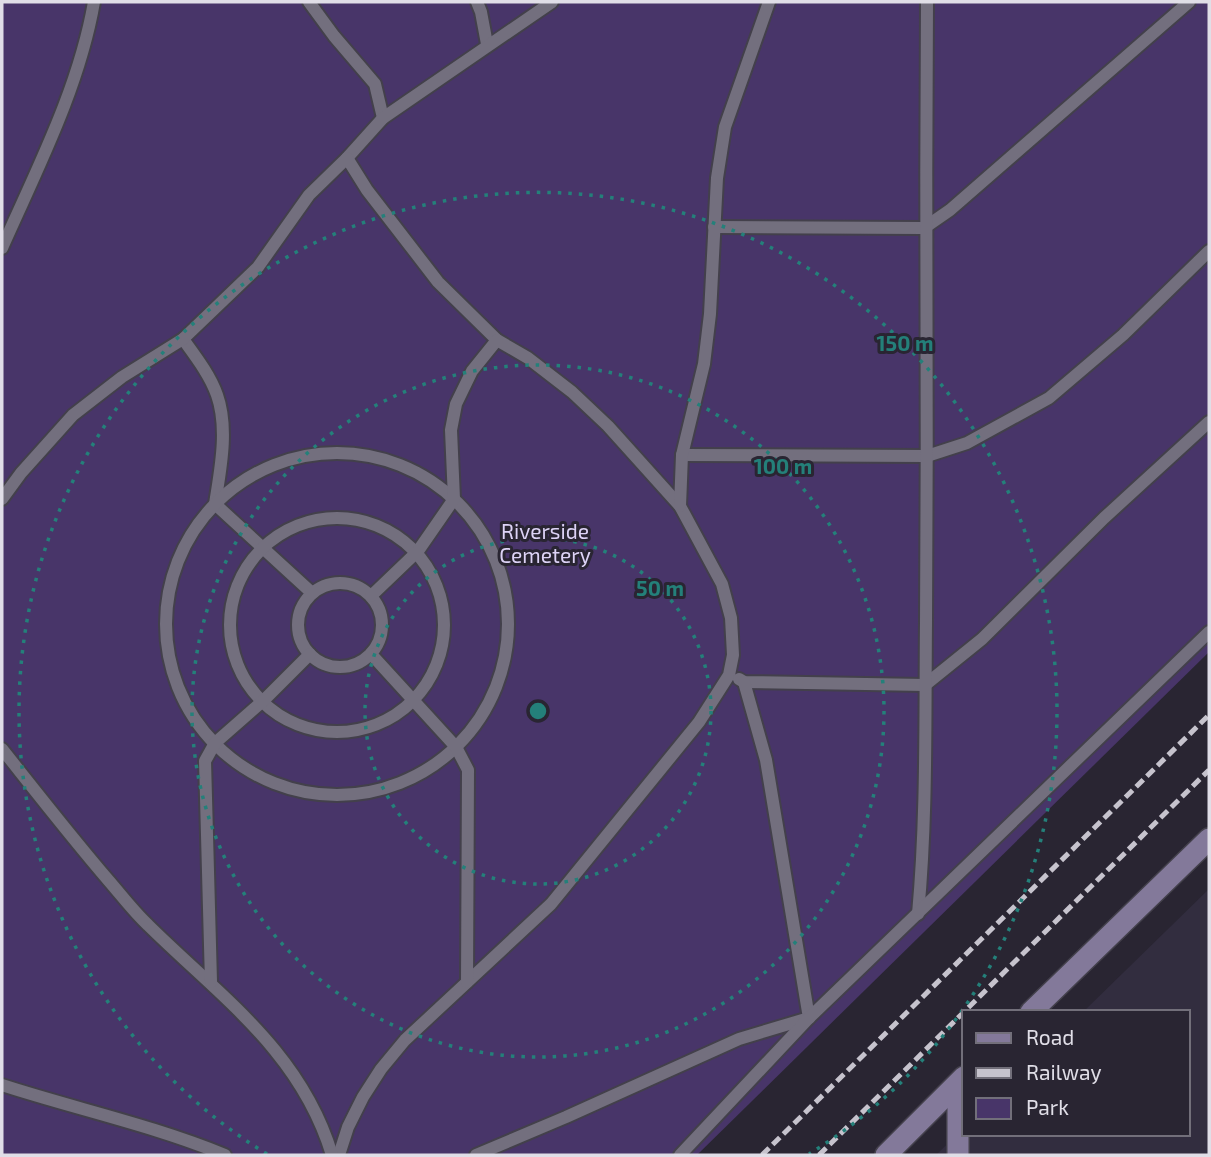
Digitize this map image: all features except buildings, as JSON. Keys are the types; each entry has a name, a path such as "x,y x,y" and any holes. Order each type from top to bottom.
{"main road":[{"path":"1033,1010 1209,838"},
{"path":"886,1155 961,1080"},
{"path":"958,1155 961,1080"}],"lane":[{"path":"2,248 62,111 94,2"},
{"path":"309,2 375,84 383,117"},
{"path":"477,2 487,44"},
{"path":"2,499 21,473 74,415 122,377 183,339 258,267 309,195 347,158 383,117 552,2"},
{"path":"680,506 682,456 704,364 710,314 717,178 725,127 769,2"},
{"path":"918,914 924,842 927,456 924,228 927,2"},
{"path":"714,228 924,228 950,210 1189,2"},
{"path":"339,1155 348,1127 381,1069 405,1040 551,904 699,722 729,675 733,655 731,618 722,584 680,506 608,426 572,392 527,358 497,340 438,282 367,190 347,158"},
{"path":"682,456 927,456 967,443 1049,398 1123,335 1209,251"},
{"path":"183,339 209,378 218,398 222,444 215,504"},
{"path":"371,596 416,552 454,499 451,430 456,404 472,371 497,340"},
{"path":"729,675 744,681 925,685 982,639 1104,518 1209,422"},
{"path":"333,453 360,455 398,465 433,482 454,499 473,519 488,542 499,568 509,622 507,650 490,703 475,726 456,747 430,768 400,783 368,792 335,795 302,791 270,781 240,765 215,743 194,718 178,688 169,657 166,624 169,591 179,559 194,530 215,504 257,473 294,459 333,453"},
{"path":"215,504 312,593"},
{"path":"340,518 365,522 389,531 416,552 434,579 440,594 444,626 443,642 436,666 414,700 401,711 371,726 338,732 291,721 262,701 246,680 235,658 230,624 232,607 242,575 263,548 298,525 340,518"},
{"path":"349,583 371,596 382,618 382,631 371,654 347,667 334,667 310,654 302,643 298,630 303,603 312,593 323,586 349,583"},
{"path":"680,1155 809,1018 1209,632"},
{"path":"211,982 205,761 215,743 310,654"},
{"path":"371,654 456,747 468,770 467,982"},
{"path":"744,681 766,760 809,1018"},
{"path":"2,749 64,830 147,925 211,982 288,1065 324,1129 332,1155"},
{"path":"476,1155 739,1039 809,1018"},
{"path":"2,1085 138,1124 225,1155"}],"shaded area":[{"path":"1209,889 1209,1155 936,1155 962,1130 962,1136 1190,1136 1190,1010 1085,1010"}],"green space":[{"name":"Riverside Cemetery","path":"2,2 1209,2 1209,652 697,1155 2,1155"}],"railway":[{"path":"762,1155 1209,715"},
{"path":"966,1010 1209,770"},
{"path":"819,1155 962,1014"}]}
